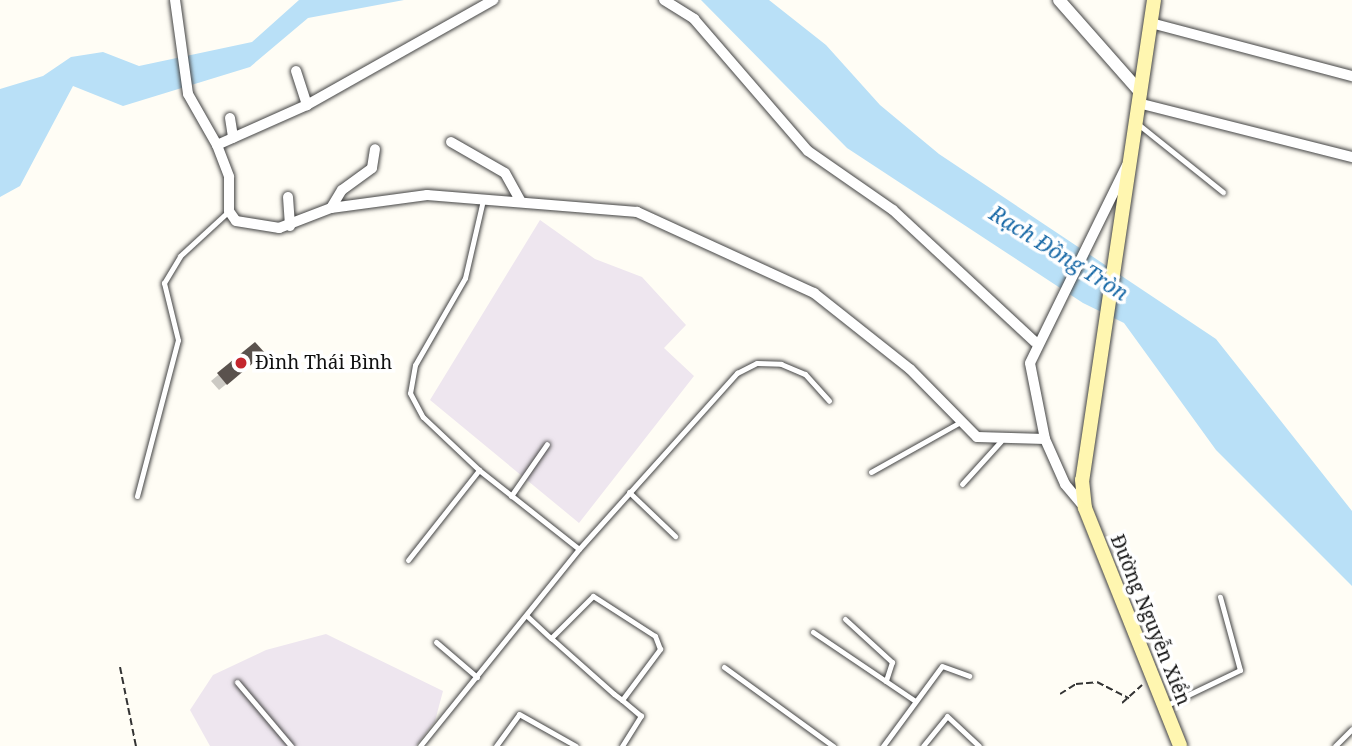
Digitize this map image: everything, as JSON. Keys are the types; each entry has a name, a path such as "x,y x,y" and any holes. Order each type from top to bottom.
{"main road":[{"path":"1132,156 1154,0"},
{"name":"Đường Nguyễn Xiển","path":"1132,156 1082,453 1085,508 1180,746"}],"street":[{"path":"175,0 188,94 217,145 229,177 229,211 248,225 290,226 331,208 427,195 520,200 637,212 814,293 910,369 957,424 977,437 1001,440 1045,439"},
{"path":"217,145 307,105 493,0"},
{"path":"664,0 694,19 808,151 893,210 1035,342"},
{"path":"1059,0 1139,98 1352,157"},
{"path":"1151,23 1352,76"},
{"path":"296,71 307,105"},
{"path":"230,118 233,138"},
{"path":"451,142 505,173 520,200"},
{"path":"331,208 342,190 372,168 374,149"},
{"name":"Đường Nguyễn Xiển","path":"1085,508 1065,484 1045,439 1031,377 1035,342 1132,156"},
{"path":"288,198 290,226"}],"lane":[{"path":"1136,122 1223,192"},
{"path":"482,200 465,278 415,365 410,393 422,418 479,470 579,549"},
{"path":"137,496 178,340 164,284 180,256 229,211"},
{"path":"420,746 579,549 699,410 737,373 757,363 806,374 829,401"},
{"path":"871,472 957,424"},
{"path":"962,484 1001,440"},
{"path":"511,496 547,444"},
{"path":"408,560 479,470"},
{"path":"629,492 675,536"},
{"path":"551,638 593,596 655,636 660,649 622,699"},
{"path":"1164,706 1240,670 1220,597"},
{"path":"527,615 641,716 622,746"},
{"path":"845,619 892,662 886,681"},
{"path":"813,632 914,700"},
{"path":"436,642 477,677"},
{"path":"883,746 914,700 942,666 969,676"},
{"path":"724,667 833,746"},
{"path":"237,682 291,746"},
{"path":"496,746 519,714 576,746"},
{"path":"922,746 947,716 979,746"},
{"path":"1335,746 1352,729"}],"path":[{"path":"120,667 136,746"},
{"path":"1122,704 1150,676"},
{"path":"1060,694 1076,684 1097,682 1129,698"}],"shaded area":[{"path":"540,220 595,259 642,277 686,325 664,348 694,376 579,523 430,400"},
{"path":"326,634 443,691 435,721 416,746 210,746 190,710 213,675 266,650"}],"water":[{"path":"299,0 404,0 308,18 250,67 123,106 73,86 20,186 0,197 0,89 43,76 71,57 103,52 139,66 252,42"},
{"name":"Rạch Đồng Tròn","path":"701,0 769,0 826,45 880,105 939,154 1216,339 1352,511 1352,586 1216,450 1124,323 1083,303 847,148"}],"building":[{"name":"Đình Thái Bình","path":"255,342 265,353 227,385 217,373"}],"place":[{"name":"Đình Thái Bình","path":"241,363"}]}
